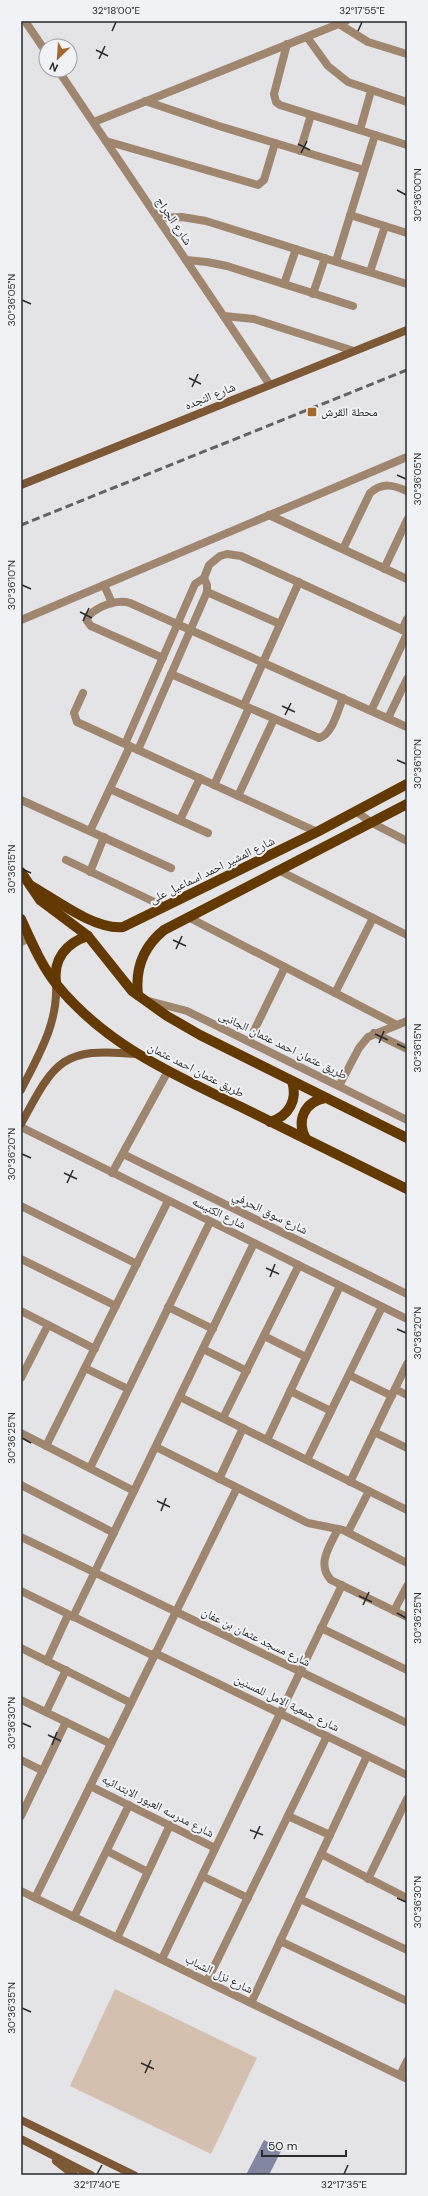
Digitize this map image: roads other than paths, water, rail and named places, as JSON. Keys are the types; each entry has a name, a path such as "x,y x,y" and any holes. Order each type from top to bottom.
{"main road":[{"name":"شارع المشير احمد اسماعيل على","path":"26,883 103,926 116,928 130,925 317,832 407,784"},
{"path":"141,998 138,969 147,948 164,930 407,804"},
{"path":"21,872 26,883 48,908 88,936 141,998 189,1030 407,1138"},
{"name":"طريق عثمان احمد عثمان","path":"21,919 25,940 56,985 88,1018 136,1054 407,1189"},
{"path":"56,985 56,969 61,953 73,942 88,936"},
{"path":"270,1122 282,1117 291,1107 294,1094 292,1081"},
{"path":"306,1139 301,1128 302,1116 313,1102 325,1098"}],"street":[{"path":"25,21 38,40"},
{"path":"94,122 343,22 368,42 407,54"},
{"path":"307,36 328,66 348,82 407,102"},
{"path":"287,44 274,94 274,98 280,105 407,145"},
{"name":"شارع الجراج","path":"64,78 270,385"},
{"path":"360,130 371,91"},
{"path":"146,101 364,170"},
{"path":"300,151 311,115"},
{"path":"336,261 375,135"},
{"path":"106,141 258,185 264,180 275,143"},
{"path":"350,215 407,233"},
{"path":"158,218 170,216 194,218 407,284"},
{"path":"370,272 385,226"},
{"path":"284,284 296,249"},
{"path":"313,294 325,258"},
{"path":"186,260 217,264 353,306"},
{"path":"224,316 254,319 354,351"},
{"name":"شارع النجده","path":"21,485 407,330"},
{"path":"21,620 407,457"},
{"path":"343,549 370,493 375,488 388,485 407,491"},
{"path":"270,515 407,579"},
{"path":"384,569 407,520"},
{"path":"90,831 110,789 163,658 195,584 204,578 209,565 220,556 234,554 299,582 405,632"},
{"path":"138,750 207,592 207,585 204,578"},
{"path":"214,785 263,662 299,582"},
{"path":"104,585 112,603"},
{"path":"207,592 280,624"},
{"path":"163,658 89,625 87,621 90,614 112,603 126,602 407,727"},
{"path":"370,711 405,632 407,619"},
{"path":"171,674 315,737 323,737 329,731 343,698"},
{"path":"388,718 407,680"},
{"path":"83,693 74,713 75,719 138,750 317,832"},
{"path":"238,796 274,719"},
{"path":"180,820 200,778"},
{"path":"110,789 208,833"},
{"path":"21,800 172,868"},
{"path":"356,812 372,823 407,841"},
{"path":"90,872 104,838"},
{"path":"66,860 165,908"},
{"path":"278,870 407,935"},
{"path":"188,917 397,1025"},
{"path":"335,993 373,918"},
{"path":"249,1041 285,967"},
{"path":"21,1090 52,1024 56,1004 56,985"},
{"name":"طريق عثمان احمد عثمان الجانبى","path":"141,998 187,1011 407,1120"},
{"path":"339,1086 358,1048 374,1033 407,1021"},
{"path":"374,1033 407,1049"},
{"path":"21,1124 46,1079 62,1063 83,1054 96,1051 136,1054"},
{"path":"112,1173 168,1071"},
{"name":"شارع الكنيسه","path":"21,1127 407,1319"},
{"name":"شارع سوق الحرفي","path":"123,1154 407,1294"},
{"path":"46,1446 168,1201"},
{"path":"21,1206 137,1264"},
{"path":"90,1468 210,1222"},
{"path":"47,1661 95,1573 254,1243"},
{"path":"21,1259 116,1306"},
{"path":"223,1418 299,1265"},
{"path":"266,1440 340,1286"},
{"path":"168,1307 213,1329"},
{"path":"307,1460 382,1307"},
{"path":"21,1311 95,1349"},
{"path":"21,1378 48,1325"},
{"path":"264,1336 306,1357"},
{"path":"203,1350 247,1371"},
{"path":"350,1482 407,1364"},
{"path":"85,1368 128,1389"},
{"path":"349,1375 393,1392 407,1395"},
{"path":"290,1391 331,1411"},
{"path":"180,1397 407,1510"},
{"path":"218,1479 243,1428"},
{"path":"374,1432 407,1448"},
{"path":"21,1433 134,1491"},
{"path":"156,1447 308,1523 348,1532 407,1563"},
{"path":"21,1485 114,1532"},
{"path":"35,1898 237,1488"},
{"path":"348,1532 368,1490"},
{"path":"338,1529 324,1559 326,1574 331,1580 407,1617"},
{"name":"شارع مسجد عثمان بن عفان","path":"21,1537 407,1723"},
{"path":"162,1959 342,1585"},
{"path":"394,1611 407,1586"},
{"name":"شارع جمعية الامل للمسنين","path":"21,1592 280,1713 407,1775"},
{"path":"321,1628 407,1670"},
{"path":"21,1648 131,1703"},
{"path":"46,1712 66,1670"},
{"path":"21,1700 110,1744"},
{"path":"21,1815 66,1722"},
{"path":"207,1981 327,1736"},
{"path":"251,2003 367,1756"},
{"path":"21,1760 43,1771"},
{"name":"شارع مدرسه العبور الابتدائيه","path":"90,1786 215,1848"},
{"path":"368,1879 407,1800"},
{"path":"74,1917 129,1805"},
{"path":"288,1816 330,1835"},
{"path":"118,1938 170,1826"},
{"path":"107,1851 148,1872"},
{"path":"321,1854 407,1898"},
{"path":"202,1876 248,1898"},
{"name":"شارع نزل الشباب","path":"21,1891 404,2077"},
{"path":"300,1899 407,1950"},
{"path":"280,1941 407,2001"},
{"path":"404,2077 407,2061"},
{"path":"21,2120 134,2175"},
{"path":"21,2140 91,2175"},
{"path":"43,2151 74,2175"}],"water":[{"path":"264,2140 282,2149 269,2175 246,2175"}],"railway":[{"path":"21,525 407,370"}],"place":[{"name":"محطة القرش","path":"312,412"}]}
